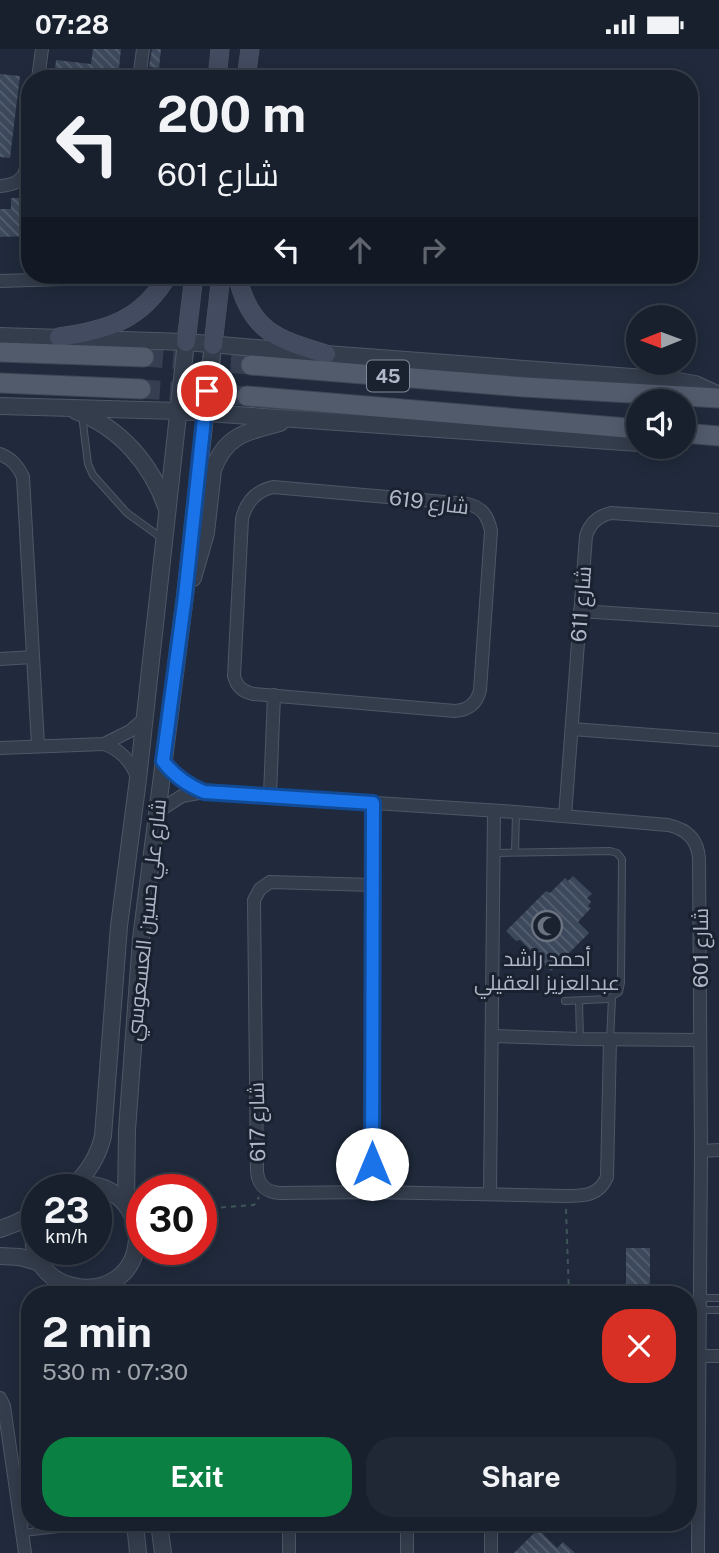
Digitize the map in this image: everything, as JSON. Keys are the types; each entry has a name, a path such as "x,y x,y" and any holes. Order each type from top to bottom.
{"main road":[{"path":"218,70 220,49"},
{"path":"248,70 250,49"},
{"path":"59,337 93,332 121,321 153,297 162,284"},
{"path":"186,342 193,284"},
{"path":"213,345 220,284"},
{"path":"239,284 248,307 262,325 281,339 326,354"},
{"path":"0,352 144,357"},
{"name":"45","path":"251,365 524,387 719,396"},
{"path":"0,383 141,389"},
{"name":"45","path":"247,396 626,428"},
{"path":"696,434 719,436"}],"street":[{"path":"39,70 42,49"},
{"path":"140,70 143,49"},
{"path":"0,186 12,185 21,180"},
{"path":"0,281 21,280"},
{"path":"0,336 186,342 684,381 705,387 719,396"},
{"name":"شارع علي حسين العسعوسي","path":"84,1174 97,1156 103,1136 118,926 138,779 186,342"},
{"name":"شارع علي حسين العسعوسي","path":"126,1174 135,1002 141,939 185,596 213,345"},
{"path":"0,406 74,411 179,411 626,442"},
{"path":"74,411 108,428 136,453 157,484 168,512"},
{"path":"185,596 203,549 213,470 221,451 244,433 295,420"},
{"path":"696,440 719,436"},
{"path":"0,454 17,465 23,477 38,745"},
{"name":"شارع 619","path":"280,487 467,504 481,510 490,523 491,531 480,690 472,706 455,711 274,695 247,692 236,683 234,676 242,519 246,506 254,496 266,489 280,487"},
{"name":"شارع 611","path":"565,816 586,536 590,526 604,515 617,513 719,520"},
{"path":"580,611 719,620"},
{"path":"0,659 33,657"},
{"path":"270,795 274,695"},
{"path":"104,744 130,731 144,719"},
{"path":"572,729 719,740"},
{"path":"0,748 104,744 113,747 129,761 138,779"},
{"name":"شارع 601","path":"163,761 187,785 204,792"},
{"name":"شارع 601","path":"157,812 182,796 204,792 565,816 668,825 686,832 694,841 699,859 701,1151 700,1356 697,1404"},
{"path":"372,1192 373,803"},
{"path":"490,1193 494,811"},
{"name":"شارع 617","path":"372,885 270,882 260,889 254,899 257,1171 264,1188 280,1193 591,1195 598,1191 607,1177 610,1040"},
{"path":"492,1036 700,1040"},
{"path":"701,1151 719,1150"},
{"path":"112,1192 126,1205"},
{"path":"0,1229 21,1220"},
{"path":"0,1256 21,1257"},
{"path":"43,1265 65,1286"},
{"name":"شارع علي حسين العسعوسي","path":"118,1276 127,1265"},
{"path":"99,1286 118,1276"},
{"path":"116,1286 118,1276"},
{"path":"700,1356 719,1356"},
{"path":"0,1398 4,1406 21,1520"},
{"path":"136,1531 138,1553"},
{"path":"161,1531 163,1553"},
{"path":"289,1531 289,1553"},
{"path":"407,1531 407,1553"},
{"path":"491,1531 491,1553"},
{"name":"شارع 601","path":"697,1531 698,1553"},
{"path":"23,1533 25,1553"}],"lane":[{"path":"74,411 93,475 127,513 165,540"},
{"path":"515,852 516,812"},
{"path":"494,853 610,851 620,856 619,992 612,998 565,1001"},
{"path":"610,1040 612,998"},
{"path":"579,1001 580,1039"},
{"path":"700,1304 719,1298"},
{"path":"700,1304 719,1310"},
{"path":"23,1533 41,1531"}],"path":[{"path":"217,1208 254,1205 264,1188"},
{"path":"565,1196 569,1286"}],"building":[{"path":"93,49 121,49 121,70 55,70 56,60 91,64"},
{"path":"152,49 161,49 159,68 149,67"},
{"path":"0,74 20,76 10,158 0,157"},
{"path":"11,198 21,198 21,236 0,237 0,209 11,209"},
{"name":"أحمد راشد عبدالعزيز العقيلي","path":"573,876 592,894 587,898 591,902 588,906 591,908 578,922 589,933 551,971 520,940 516,941 506,931 546,891 550,893 565,878 568,881"},
{"path":"626,1248 650,1248 650,1286 626,1286"},
{"path":"536,1531 540,1531 557,1548 563,1542 575,1553 514,1553"}],"tunnel":[{"path":"144,357 251,365"},
{"path":"141,389 247,396"}],"place":[{"name":"أحمد راشد عبدالعزيز العقيلي","path":"547,926"}],"route":[{"path":"207,391 185,596 163,761 187,785 204,792 373,803 372,1164"}]}
